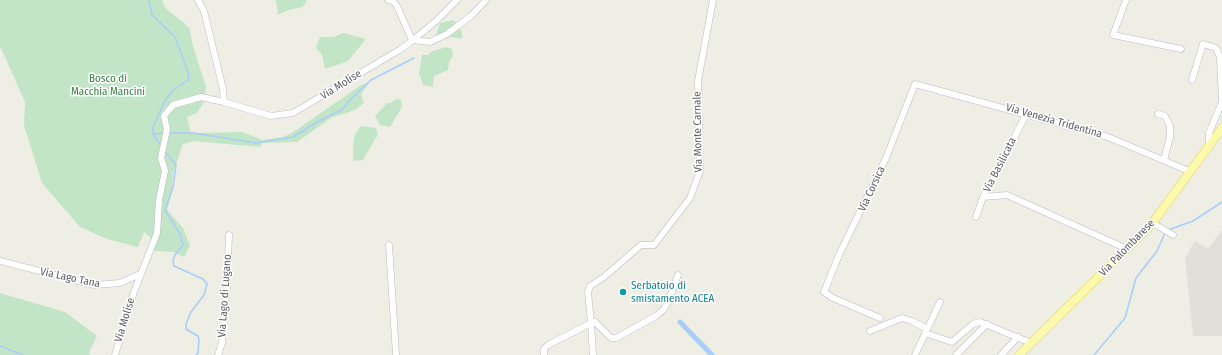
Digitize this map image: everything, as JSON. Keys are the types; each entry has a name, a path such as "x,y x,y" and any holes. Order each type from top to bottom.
{"main road":[{"name":"Via Palombarese","path":"1019,355 1153,223 1189,171 1222,128"}],"street":[{"path":"206,0 199,2 204,11 221,82 224,102"},
{"path":"388,0 393,1 398,6 412,40 430,42 442,36 472,15 486,0"},
{"name":"Via Molise","path":"115,355 140,274 151,251 157,233 158,206 165,171 161,158 166,133 164,116 173,105 201,97 271,116 292,113 401,49 436,21 457,0"},
{"name":"Via Monte Carnale","path":"593,323 588,292 590,286 641,245 654,245 683,210 695,186 700,167 698,81 713,0"},
{"path":"1126,0 1113,36 1181,49"},
{"path":"1192,80 1204,44 1216,48 1220,60 1222,102 1209,133 1209,145"},
{"name":"Via Venezia Tridentina","path":"915,84 1027,113 1108,137 1189,171"},
{"name":"Via Corsica","path":"880,318 833,298 824,292 839,256 859,218 866,197 886,158 915,84"},
{"name":"Via Basilicata","path":"976,217 983,197 1027,113"},
{"path":"1158,114 1165,116 1170,126 1170,136 1164,160"},
{"path":"983,197 1007,195 1127,248"},
{"path":"1153,223 1168,232"},
{"name":"Via Lago di Lugano","path":"218,355 222,343 228,285 229,236"},
{"path":"389,245 396,355"},
{"name":"Via Lago Tana","path":"0,261 94,285 120,283 140,274"},
{"path":"593,323 613,338 650,319 666,307 678,275"},
{"path":"916,355 940,302"},
{"path":"870,331 902,318 912,321 926,331 950,342 956,340 975,323 987,324 1031,343"},
{"path":"544,354 544,348 548,345 593,323"},
{"path":"593,323 593,355"},
{"path":"956,355 987,324"},
{"path":"1001,355 1018,337"}],"shaded area":[{"path":"1222,230 1222,336 1193,336 1185,258 1195,241 1208,249"}],"green space":[{"name":"Bosco di Macchia Mancini","path":"0,0 162,0 166,9 190,29 192,43 206,87 204,102 197,113 187,117 191,133 242,132 263,140 283,137 292,133 361,85 369,83 361,94 364,103 355,110 331,118 297,142 262,143 260,147 194,141 183,144 173,173 172,192 167,210 183,228 190,245 184,257 173,252 152,251 150,237 144,232 138,247 107,239 80,227 42,183 24,125 25,102 0,46"},
{"path":"276,0 307,0 303,7 289,10 278,15"},
{"path":"454,20 462,32 462,39 452,37 444,39 436,35 440,23"},
{"path":"343,33 366,39 348,61 325,69 322,55 316,48 320,37 334,37"},
{"path":"446,47 452,49 453,55 449,62 448,70 434,76 433,87 423,85 419,73 422,55 428,55 431,52"},
{"path":"396,99 401,100 402,107 390,127 380,125 375,116 387,103 391,103"},
{"path":"361,126 376,128 378,134 363,160 353,161 355,134"},
{"path":"0,293 65,312 97,336 89,353 91,355 0,355"}],"waterway":[{"path":"149,0 152,15 175,37 189,75 188,80 172,91 165,101 153,127 153,134 162,147"},
{"path":"167,133 193,133 256,143 293,137 317,122 343,109 348,102 371,80 414,58"},
{"path":"153,134 164,133"},
{"path":"165,152 176,165 173,187 165,210 180,234 183,245 175,255 173,261 174,266 203,279 207,284 204,295 191,312 186,324 186,329 198,336 198,353 196,355"},
{"path":"1168,230 1193,221 1222,202"},
{"path":"1094,355 1125,318 1136,278 1157,251 1165,233"},
{"path":"680,322 712,355"},
{"path":"0,346 23,355"}],"place":[{"name":"Serbatoio di smistamento ACEA","path":"623,292"}]}
